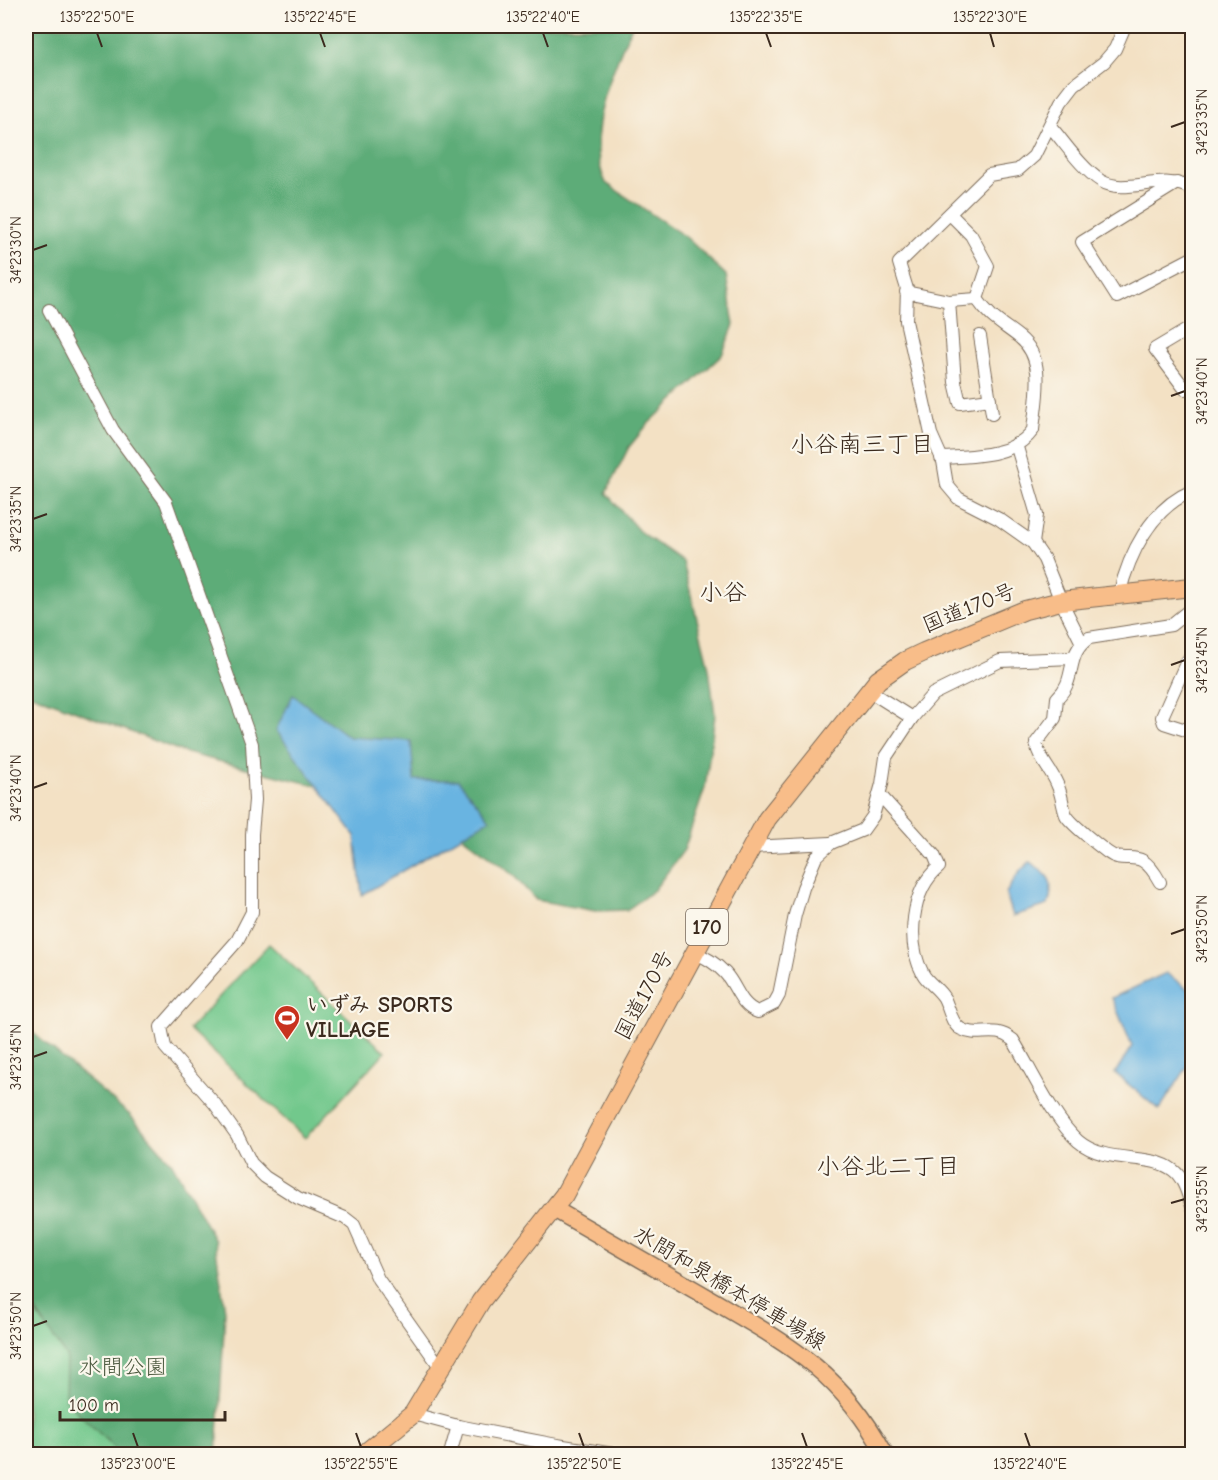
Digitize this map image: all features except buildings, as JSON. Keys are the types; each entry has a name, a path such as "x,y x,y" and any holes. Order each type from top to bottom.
{"highway":[{"name":"国道170号","path":"364,1455 413,1414 481,1301 554,1209 583,1162 750,847 788,790 869,691 891,669 1005,617 1061,601 1192,587"}],"main road":[{"name":"水間和泉橋本停車場線","path":"554,1209 797,1350 844,1394 866,1423 885,1455"}],"street":[{"path":"1082,643 1061,601 1044,559 1034,543 999,519 958,498 947,485 941,458 931,434 906,321 906,292 899,263 988,175 1017,170 1034,156 1074,85 1104,62 1115,48 1125,26"},
{"path":"1050,126 1101,181 1126,186 1154,181 1177,183 1192,189"},
{"path":"1177,183 1082,242 1117,297 1192,258"},
{"path":"950,214 971,235 988,266 977,299"},
{"path":"906,292 949,301 977,299"},
{"path":"941,458 990,454 1028,438 1033,430 1038,367 1031,347 988,316 977,299"},
{"path":"949,301 955,382 960,403 990,399"},
{"path":"49,310 113,430 166,502 252,744 255,800 252,834 252,912 237,941 161,1027 165,1047 215,1104 237,1135 251,1163 265,1177 298,1198 345,1218 354,1225 378,1279 441,1368"},
{"path":"1192,327 1155,349 1185,389 1192,385"},
{"path":"980,336 992,414"},
{"path":"1016,444 1037,515 1034,543"},
{"path":"1119,595 1126,564 1145,532 1161,510 1181,495 1192,491"},
{"path":"1160,882 1151,866 1144,860 1108,853 1071,822 1066,814 1057,783 1038,753 1036,743 1055,718 1057,698 1069,682 1072,658 1082,643 1089,638 1171,624 1192,608"},
{"path":"750,847 831,843 863,830 873,816 880,795 886,757 912,718 933,694 1000,661 1072,658"},
{"path":"1192,660 1187,661 1162,717 1164,723 1192,732"},
{"path":"869,691 912,718"},
{"path":"880,795 934,855 939,867 929,875 918,903 912,939 923,974 941,992 955,1023 960,1029 970,1032 992,1030 1005,1034 1013,1040 1064,1125 1077,1140 1092,1150 1158,1163 1173,1170 1182,1181 1192,1206"},
{"path":"694,952 714,962 727,975 750,1009 758,1012 774,1004 779,995 802,888 816,857 831,843"},
{"path":"413,1414 556,1450 614,1455"},
{"path":"450,1455 458,1426"}],"green space":[{"path":"26,26 632,26 616,62 599,124 600,165 606,183 687,238 726,275 734,325 722,355 648,424 629,447 606,493 639,531 683,562 709,668 715,715 705,788 684,850 654,890 627,910 595,911 536,900 513,875 456,831 362,797 186,753 26,692"},
{"name":"いずみ SPORTS VILLAGE","path":"269,944 385,1052 305,1138 189,1029"},
{"name":"水間公園","path":"26,1027 130,1115 172,1163 215,1241 225,1311 217,1454 121,1454 65,1400 66,1356 26,1297"},
{"name":"水間公園","path":"26,1257 208,1454 26,1454"}],"water":[{"path":"293,695 349,737 411,741 414,780 458,780 490,819 362,895 355,836 276,730"},
{"path":"1030,862 1049,879 1051,890 1048,905 1013,916 1006,893 1019,872"},
{"path":"1166,973 1192,992 1192,1060 1159,1110 1115,1073 1132,1046 1112,998"}],"place":[{"name":"いずみ SPORTS VILLAGE","path":"287,1041"}],"district":[{"name":"小谷南三丁目","path":"862,444"},
{"name":"小谷","path":"723,592"},
{"name":"小谷北二丁目","path":"888,1166"}]}
